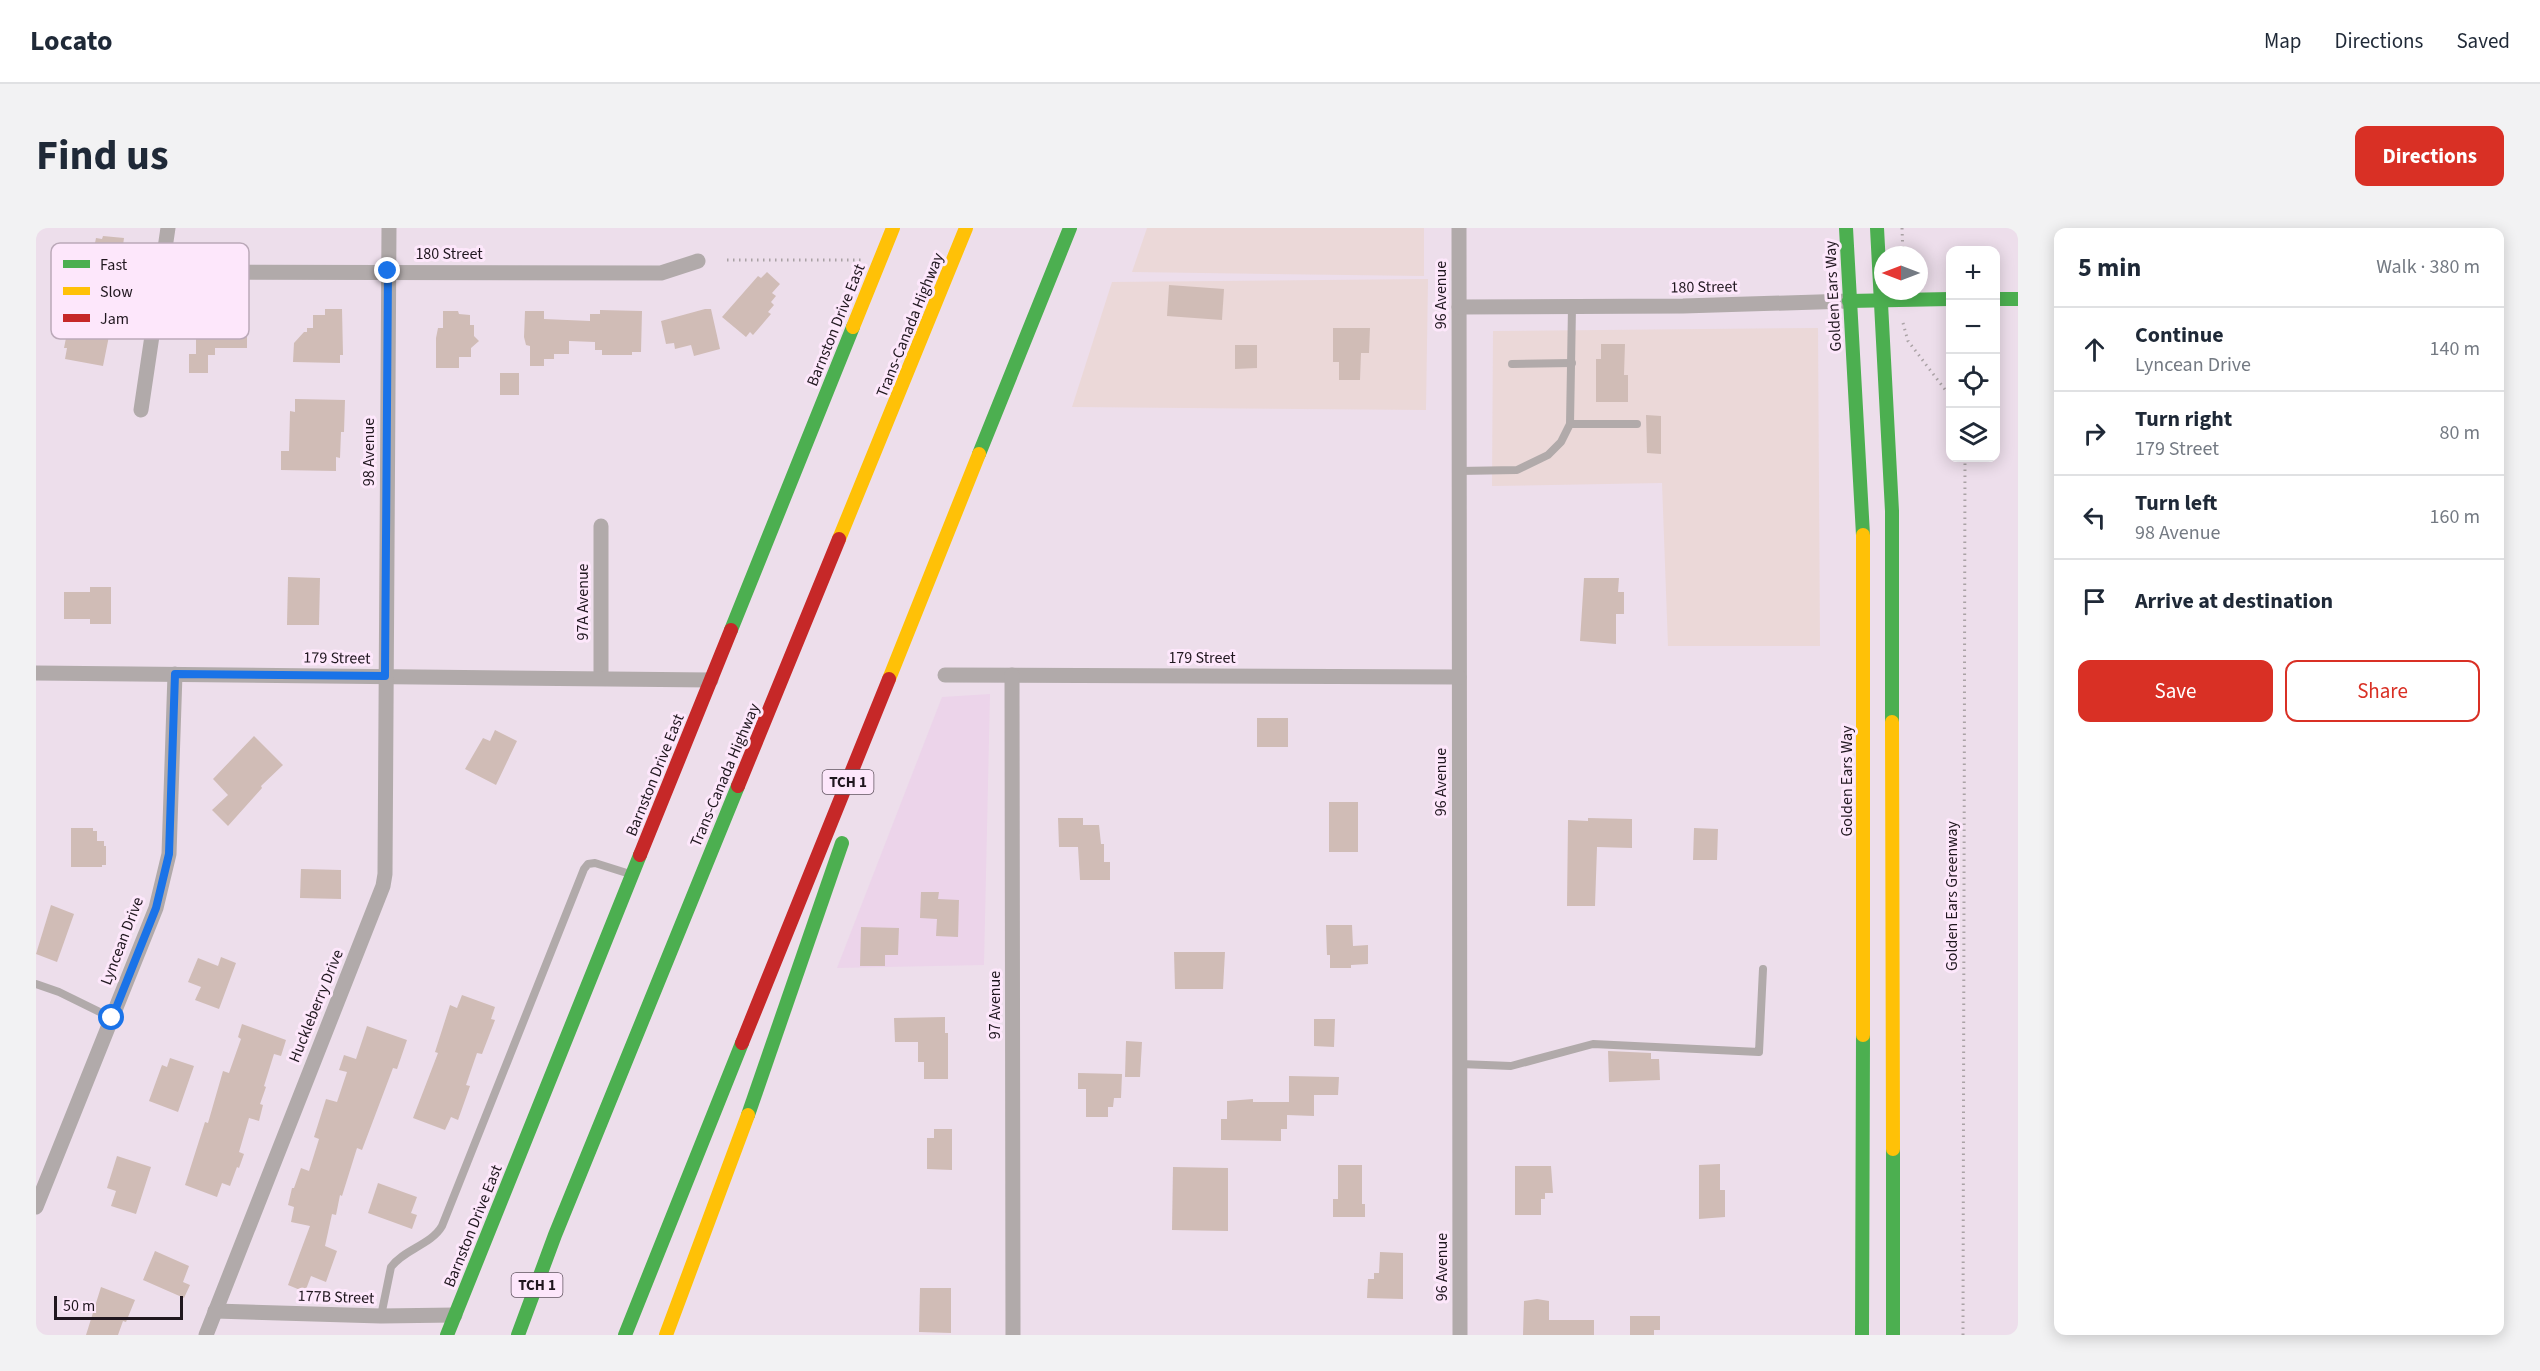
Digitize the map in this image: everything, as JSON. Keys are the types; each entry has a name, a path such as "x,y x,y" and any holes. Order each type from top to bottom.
{"main road":[{"name":"Barnston Drive East","path":"447,1335 893,228"},
{"name":"Trans-Canada Highway","path":"518,1335 555,1235 966,228"},
{"name":"TCH 1","path":"625,1335 1070,228"},
{"name":"Golden Ears Way","path":"1846,228 1864,556 1862,1335"},
{"path":"1877,228 1878,246"},
{"name":"180 Street","path":"1928,299 1946,299"},
{"path":"2000,299 2018,299"},
{"path":"1880,300 1892,511 1893,1335"},
{"name":"180 Street","path":"1849,301 1880,300"},
{"path":"866,773 946,538"},
{"path":"666,1335 771,1053 847,829"},
{"path":"507,1325 555,1235"}],"street":[{"path":"166,243 168,228"},
{"name":"98 Avenue","path":"385,676 389,228"},
{"name":"96 Avenue","path":"1459,228 1460,1335"},
{"name":"180 Street","path":"249,272 661,273 698,261"},
{"name":"180 Street","path":"1459,307 1849,301"},
{"path":"141,410 151,339"},
{"name":"97A Avenue","path":"601,526 601,678"},
{"name":"179 Street","path":"36,673 711,680"},
{"name":"Lyncean Drive","path":"36,1207 156,908 169,854 175,674"},
{"name":"179 Street","path":"945,675 1459,677"},
{"name":"97 Avenue","path":"1012,675 1013,1335"},
{"name":"Huckleberry Drive","path":"206,1335 383,886 387,856 385,676"},
{"name":"177B Street","path":"215,1311 381,1316 455,1315"}],"lane":[{"path":"1459,471 1517,470 1548,455 1561,442 1570,424 1572,307"},
{"path":"1512,364 1572,363"},
{"path":"1570,424 1637,424"},
{"path":"381,1316 391,1267 396,1260 433,1237 442,1226 584,869 594,863 633,875"},
{"path":"1460,1064 1512,1066 1593,1044 1759,1052 1763,969"},
{"path":"36,984 59,992 112,1018"}],"path":[{"path":"1902,228 1903,246"},
{"path":"727,260 862,260"},
{"path":"1903,300 1903,320 1908,341 1946,391"},
{"name":"Golden Ears Greenway","path":"1964,1335 1965,462"}],"shaded area":[{"path":"1147,228 1424,228 1424,276 1132,272"},
{"path":"1428,279 1426,410 1072,407 1112,282"},
{"path":"1818,328 1820,646 1668,646 1662,483 1492,486 1493,331"},
{"path":"990,694 984,965 837,968 942,697"}],"building":[{"path":"103,236 124,238 123,243 95,243 96,238 102,239"},
{"path":"767,272 780,284 772,293 776,296 771,302 774,305 768,312 771,314 753,335 750,332 746,337 722,317 758,276 761,278"},
{"path":"1169,285 1224,289 1222,320 1167,316"},
{"path":"325,309 342,309 343,355 340,355 340,363 293,362 294,343 304,332 307,332 307,328 313,328 313,315 325,315"},
{"path":"711,309 720,349 694,356 691,345 675,349 674,343 666,344 661,321"},
{"path":"600,310 642,311 641,352 632,352 632,355 602,355 602,350 595,350 595,342 569,341 569,354 554,354 554,359 544,359 544,366 530,366 530,346 526,345 524,337 525,311 544,311 544,319 590,321 590,314 600,314"},
{"path":"443,311 458,311 459,314 470,315 470,325 474,325 474,336 479,341 471,348 471,357 459,357 459,368 436,368 436,338 438,328 443,328"},
{"path":"1333,328 1370,328 1369,353 1361,353 1360,380 1339,380 1339,362 1333,362"},
{"path":"66,339 108,339 103,366 65,359 67,348 64,348"},
{"path":"196,339 247,339 247,348 215,348 215,355 208,355 208,373 189,373 189,354 196,354"},
{"path":"1601,344 1625,344 1624,375 1628,375 1628,402 1596,402 1596,359 1601,359"},
{"path":"1235,345 1257,345 1257,368 1235,369"},
{"path":"500,373 519,373 519,395 500,395"},
{"path":"295,399 345,400 344,432 341,432 340,458 336,457 336,471 281,470 281,451 289,451 290,411 295,412"},
{"path":"1646,415 1661,416 1661,454 1647,453"},
{"path":"288,577 320,578 319,625 287,625"},
{"path":"1584,578 1619,578 1618,592 1624,592 1624,614 1616,614 1616,644 1580,641"},
{"path":"90,587 111,587 111,624 90,624 90,619 64,619 64,592 90,592"},
{"path":"1257,718 1288,718 1288,747 1257,747"},
{"path":"495,730 517,741 496,785 465,769 483,738 490,741"},
{"path":"254,736 283,765 261,786 262,788 228,826 212,810 228,795 213,779"},
{"path":"1329,802 1358,802 1358,852 1329,852"},
{"path":"1058,818 1083,818 1083,825 1099,825 1101,844 1104,844 1104,862 1110,862 1110,880 1080,880 1078,847 1059,847"},
{"path":"1588,818 1632,819 1632,848 1597,847 1595,906 1567,906 1568,820 1588,821"},
{"path":"71,828 93,828 93,831 97,831 97,841 104,841 104,846 106,846 106,865 71,867"},
{"path":"1694,828 1718,829 1717,860 1693,860"},
{"path":"301,869 341,870 341,899 300,898"},
{"path":"921,892 939,892 938,899 959,900 958,937 936,936 937,919 920,918"},
{"path":"51,905 74,914 57,962 36,954"},
{"path":"1326,925 1352,925 1353,946 1368,945 1368,964 1351,965 1351,968 1330,968"},
{"path":"861,927 899,928 898,955 885,955 885,966 860,966"},
{"path":"1174,952 1225,952 1223,989 1175,989"},
{"path":"221,957 236,963 219,1009 195,1000 201,987 188,982 198,958 218,966"},
{"path":"462,995 495,1007 491,1019 495,1020 482,1054 477,1053 466,1085 470,1086 458,1120 451,1117 445,1130 413,1118 438,1053 435,1052 450,1005 457,1008"},
{"path":"945,1017 945,1033 948,1033 948,1079 924,1079 924,1062 918,1062 918,1042 895,1042 894,1018"},
{"path":"1314,1019 1335,1019 1334,1047 1314,1046"},
{"path":"242,1024 286,1040 281,1056 274,1054 264,1086 266,1087 260,1104 263,1105 259,1121 249,1118 239,1152 244,1154 239,1168 237,1167 230,1186 222,1183 217,1197 185,1185 205,1122 208,1123 223,1071 229,1073 241,1039 238,1037"},
{"path":"367,1026 407,1040 397,1069 393,1068 362,1150 357,1148 342,1196 340,1195 336,1215 332,1214 325,1246 337,1251 326,1282 311,1276 305,1292 288,1285 310,1226 291,1222 294,1207 288,1205 292,1188 294,1188 301,1168 309,1171 319,1139 314,1137 326,1099 337,1102 347,1072 339,1070 344,1055 356,1059"},
{"path":"1126,1041 1142,1042 1140,1077 1125,1077"},
{"path":"1608,1051 1651,1053 1651,1059 1659,1059 1660,1080 1609,1082"},
{"path":"170,1058 194,1066 178,1112 149,1101 162,1065 167,1067"},
{"path":"1078,1073 1122,1074 1121,1098 1114,1098 1113,1107 1108,1107 1108,1117 1086,1117 1086,1089 1078,1089"},
{"path":"1289,1076 1339,1077 1338,1095 1314,1095 1314,1116 1287,1115 1287,1129 1281,1129 1281,1141 1221,1140 1221,1119 1227,1119 1227,1101 1253,1099 1253,1102 1289,1102"},
{"path":"934,1129 952,1129 952,1170 927,1169 927,1138 934,1138"},
{"path":"117,1156 151,1167 136,1214 111,1206 116,1191 107,1188"},
{"path":"1720,1164 1720,1190 1725,1190 1725,1217 1699,1219 1699,1165"},
{"path":"1338,1165 1362,1165 1362,1204 1365,1204 1365,1217 1333,1217 1333,1199 1338,1199"},
{"path":"1515,1166 1551,1166 1553,1193 1545,1193 1545,1199 1541,1199 1541,1215 1515,1215"},
{"path":"1173,1167 1228,1168 1228,1231 1172,1230"},
{"path":"378,1183 417,1197 411,1213 417,1215 412,1229 368,1213"},
{"path":"155,1251 189,1266 183,1282 190,1285 184,1298 143,1280"},
{"path":"1380,1252 1403,1253 1403,1299 1367,1298 1368,1279 1374,1279 1374,1273 1379,1273"},
{"path":"101,1287 135,1300 118,1335 86,1335"},
{"path":"920,1288 951,1288 951,1333 919,1332"},
{"path":"1537,1299 1549,1301 1549,1320 1594,1320 1594,1335 1523,1335 1524,1301"},
{"path":"1630,1316 1660,1316 1660,1330 1654,1330 1654,1335 1630,1335"}],"traffic: fast":[{"path":"979,454 1070,228"},
{"path":"1846,228 1863,535"},
{"path":"1877,228 1892,511 1892,722"},
{"path":"1849,301 1946,299"},
{"path":"2000,299 2018,299"},
{"path":"731,630 853,327"},
{"path":"518,1335 555,1235 738,786"},
{"path":"748,1115 842,843"},
{"path":"447,1335 640,855"},
{"path":"1862,1335 1863,1035"},
{"path":"625,1335 742,1043"},
{"path":"1893,1149 1893,1335"}],"traffic: slow":[{"path":"853,327 893,228"},
{"path":"839,539 966,228"},
{"path":"889,679 979,454"},
{"path":"1863,535 1863,1035"},
{"path":"1892,722 1893,1149"},
{"path":"666,1335 748,1115"}],"traffic: jam":[{"path":"738,786 839,539"},
{"path":"640,855 731,630"},
{"path":"742,1043 889,679"}],"route":[{"path":"112,1018 156,908 169,854 175,674 385,676 388,271"}]}
